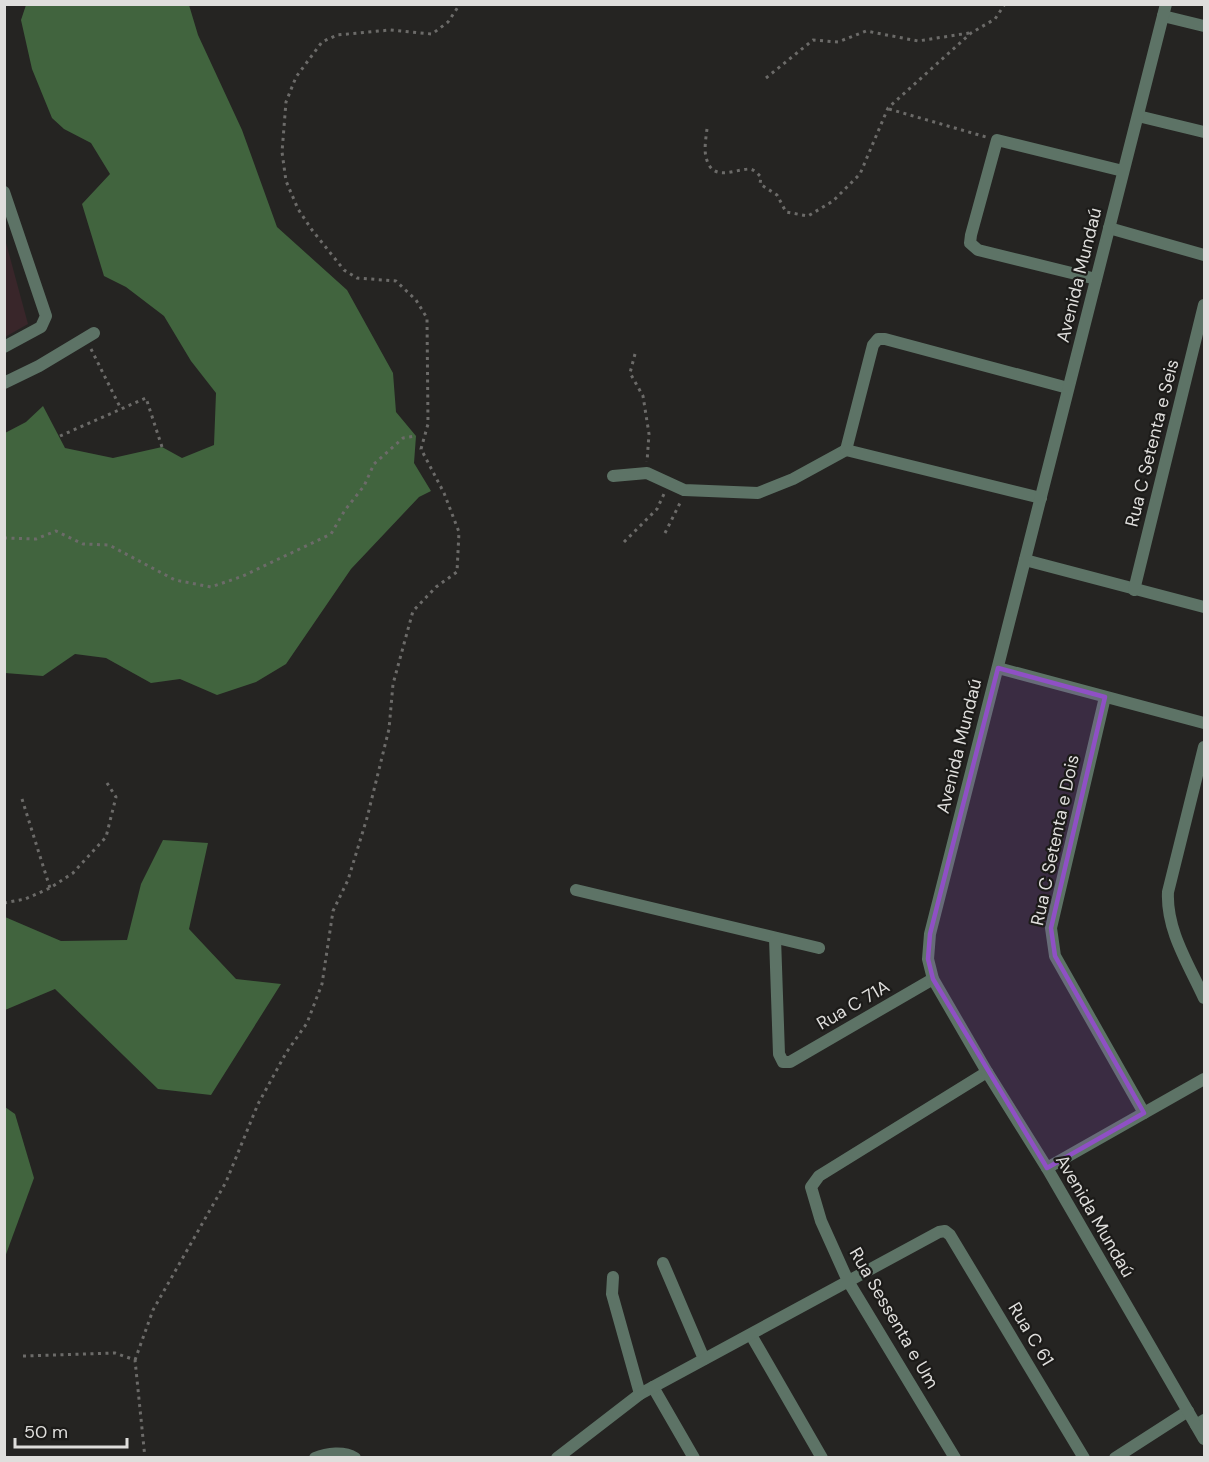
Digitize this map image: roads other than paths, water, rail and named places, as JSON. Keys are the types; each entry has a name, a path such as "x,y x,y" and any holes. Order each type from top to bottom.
{"street":[{"path":"1164,10 1204,26"},
{"name":"Avenida Mundaú","path":"1164,10 930,934 928,959 933,979 1047,1168 1188,1411 1200,1423 1204,1439"},
{"path":"1138,116 1204,132"},
{"path":"1096,279 978,250 970,243 997,140 1124,171"},
{"path":"4,192 46,316 41,327 4,347"},
{"path":"1109,228 1204,255"},
{"name":"Rua C Setenta e Seis","path":"1134,590 1204,305"},
{"path":"4,383 39,366 90,335"},
{"path":"846,450 873,345 878,339 1068,388"},
{"path":"613,476 647,473 684,490 758,493 793,479 846,450 1041,498"},
{"path":"1025,560 1204,608"},
{"path":"998,668 1204,723"},
{"name":"Rua C Setenta e Dois","path":"1105,697 1051,928 1055,956 1144,1113"},
{"path":"1204,747 1168,892 1167,909 1177,939 1204,998"},
{"path":"576,890 819,948"},
{"name":"Rua C 71A","path":"775,938 779,1054 783,1062 790,1062 933,979"},
{"name":"Rua Sessenta e Um","path":"955,1458 848,1281 821,1221 811,1187 819,1176 987,1072"},
{"path":"1047,1168 1204,1079"},
{"name":"Rua C 61","path":"848,1281 939,1232 945,1231 950,1235 1084,1458"},
{"path":"663,1263 704,1359"},
{"path":"613,1276 612,1294 640,1394"},
{"path":"560,1457 640,1394 848,1281"},
{"path":"751,1335 822,1458"},
{"path":"653,1387 694,1458"},
{"path":"1115,1458 1188,1411"},
{"path":"315,1458 331,1454 350,1455 355,1458"}]}
